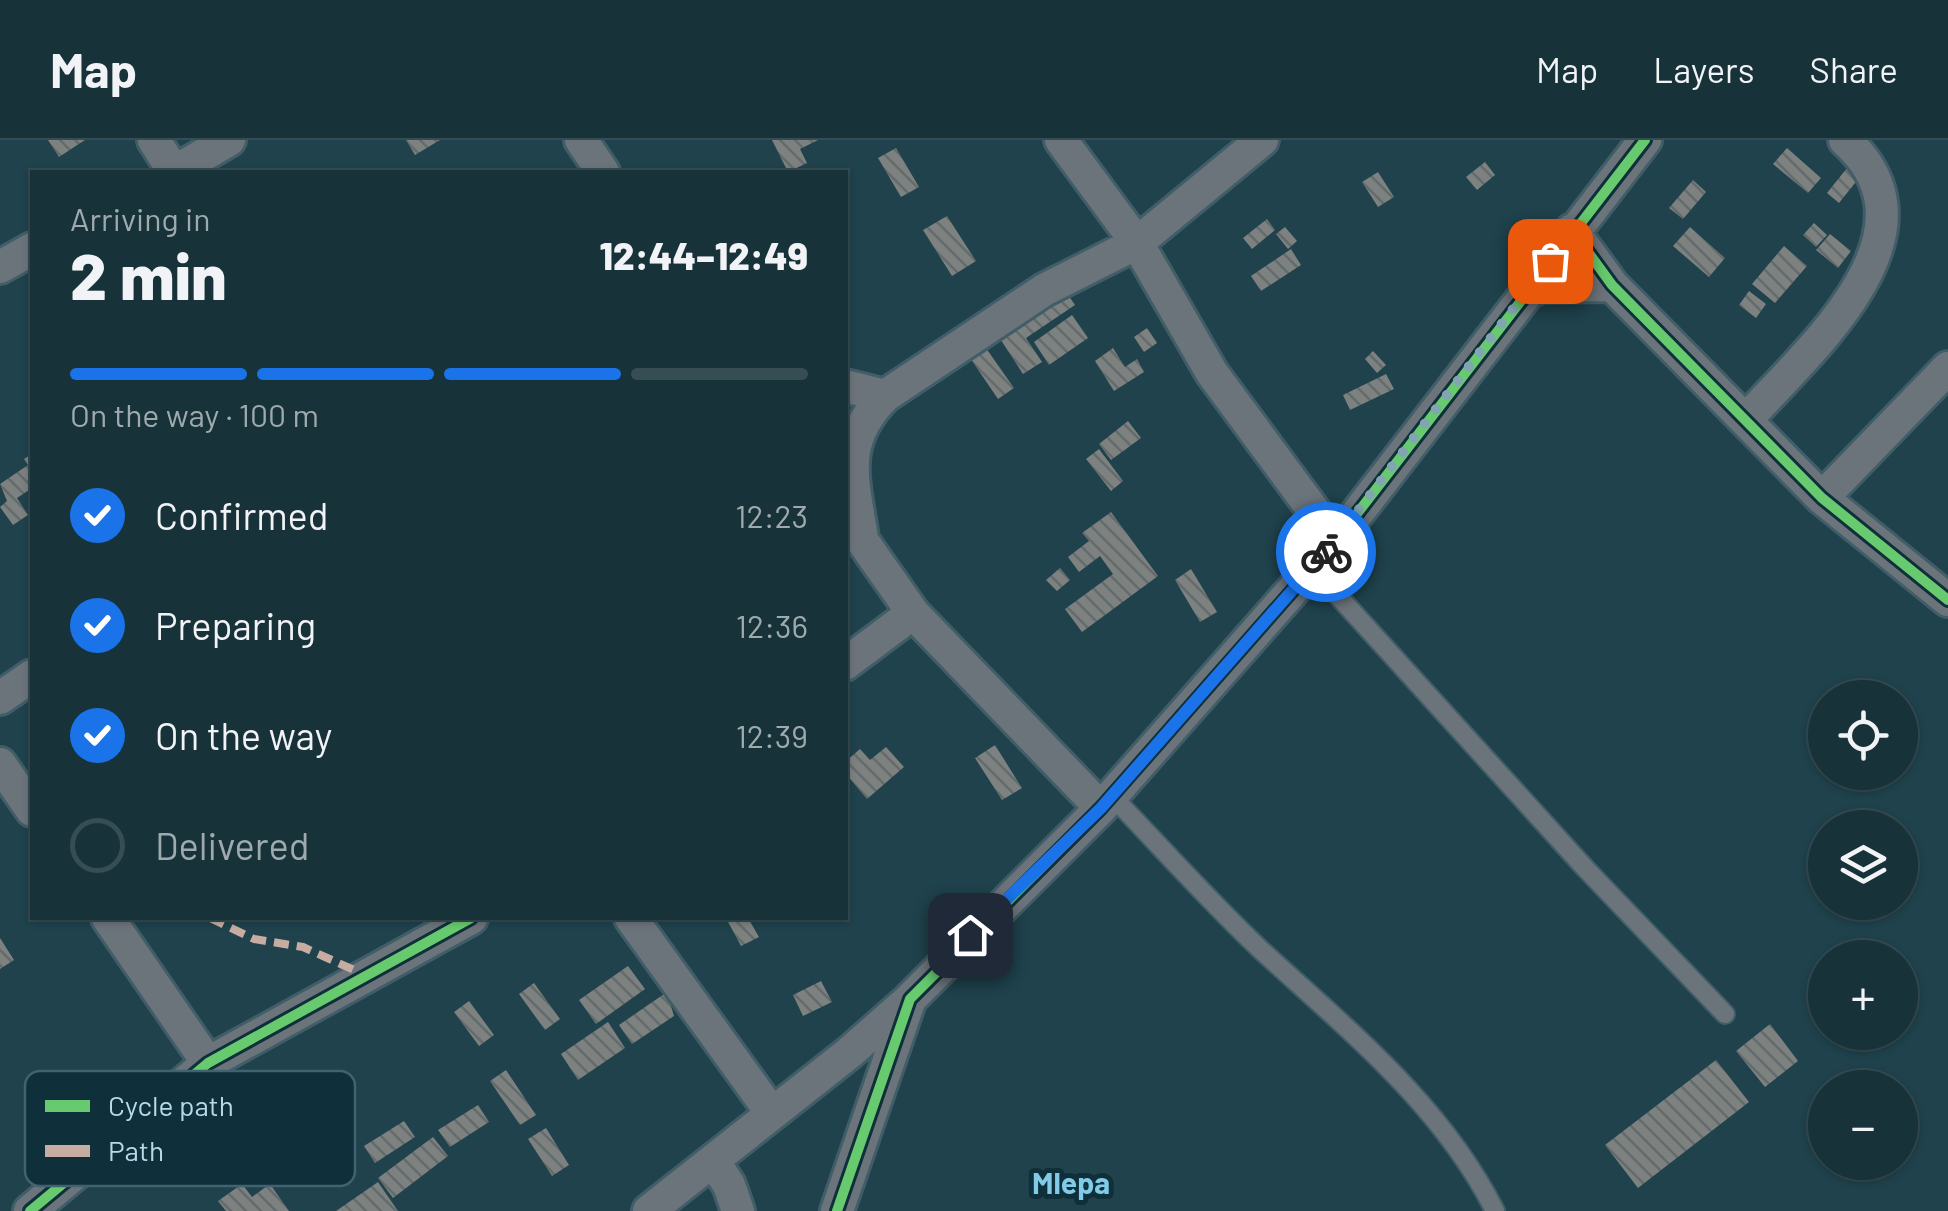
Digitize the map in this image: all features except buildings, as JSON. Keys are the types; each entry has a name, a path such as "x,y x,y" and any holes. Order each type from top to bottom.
{"street":[{"path":"154,140 173,170"},
{"path":"178,170 230,140"},
{"path":"582,140 602,170"},
{"path":"1061,140 1137,243 1212,373 1336,541"},
{"path":"1106,802 913,613 853,527 854,437 864,416 886,396 1044,290 1137,243 1262,140"},
{"path":"649,1211 849,1053 910,998 1106,802 1336,541 1645,140"},
{"path":"1746,420 1844,314 1873,271 1885,234 1886,195 1857,150 1845,140"},
{"path":"1572,230 1612,285 1822,498 1948,600"},
{"path":"0,267 30,250"},
{"path":"1528,292 1541,286 1612,285"},
{"path":"1822,498 1948,368"},
{"path":"848,387 886,396"},
{"path":"848,662 913,613"},
{"path":"0,698 30,677"},
{"path":"0,764 30,807"},
{"path":"109,920 208,1063"},
{"path":"198,1071 467,920"},
{"path":"632,920 771,1112"},
{"path":"836,1211 910,998"},
{"path":"714,1162 729,1184 738,1211"},
{"path":"30,1211 60,1186"}],"lane":[{"path":"1312,566 1585,868 1725,1014"},
{"path":"1106,802 1428,1109 1478,1176 1495,1211"}],"marked path":[{"path":"214,920 254,939 303,947 365,975"}],"cycle path":[{"path":"837,1211 910,999 1101,808 1336,541 1645,140"},
{"path":"1572,230 1612,285 1822,498 1948,600"},
{"path":"198,1071 467,920"},
{"path":"30,1211 60,1186"}],"way so far":[{"path":"1326,552 1464,378 1550,261"}],"district":[{"name":"Mlepa","path":"1071,1184"}],"route":[{"path":"970,935 1101,808 1326,552"}]}
